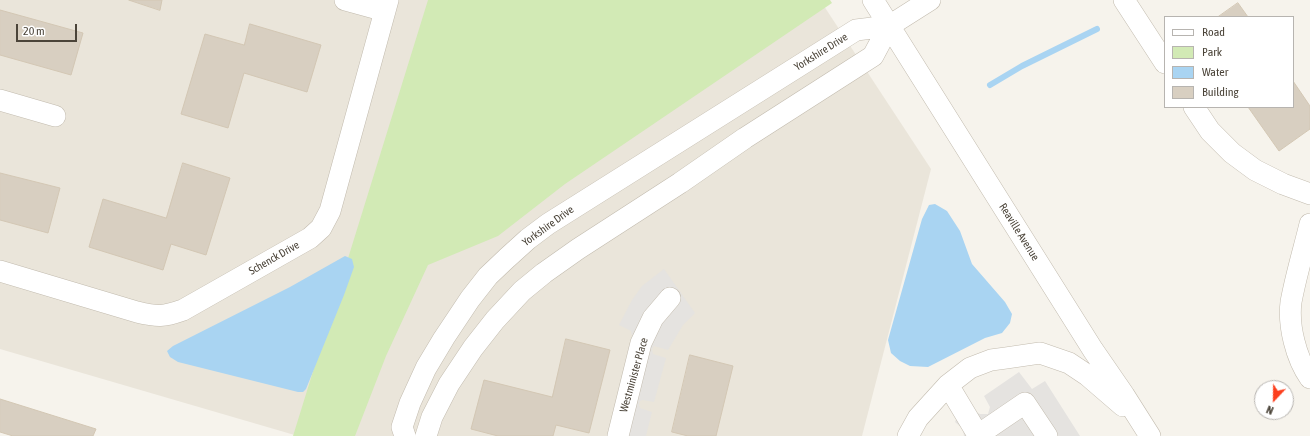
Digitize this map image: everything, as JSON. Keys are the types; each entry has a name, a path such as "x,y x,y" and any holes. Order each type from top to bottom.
{"street":[{"path":"345,0 387,6"},
{"name":"Reaville Avenue","path":"873,0 1093,350 1124,394 1146,430"},
{"path":"426,436 432,417 442,397 473,348 495,320 522,291 578,249 873,56 889,26 930,0"},
{"path":"1124,0 1164,61"},
{"name":"Schenck Drive","path":"0,271 137,312 154,316 168,315 184,310 310,238 321,228 330,211 387,6"},
{"name":"Yorkshire Drive","path":"405,436 402,427 410,403 426,368 444,338 470,299 488,276 528,239 548,224 856,30 889,26"},
{"path":"0,100 55,116"},
{"path":"1195,108 1210,131 1232,153 1255,170 1283,184 1310,194"},
{"path":"1310,224 1291,303 1295,347 1304,369 1310,378"},
{"name":"Westminister Place","path":"618,436 641,343 654,318 670,298"},
{"path":"908,436 918,418 948,385 970,368 991,360 1040,353 1069,363 1087,375 1146,430"},
{"path":"948,385 978,436 1025,403 1047,436"}],"shaded area":[{"path":"0,0 820,0 931,169 862,436 298,436 0,349"},
{"path":"664,269 695,313 683,325 668,350 654,346 652,349 653,354 666,358 654,402 643,400 640,401 639,404 640,408 652,412 646,436 607,436 632,336 631,331 619,325 632,300 642,286"},
{"path":"1019,372 1032,389 1045,381 1080,436 964,436 963,429 955,422 962,406 980,414 988,414 990,407 984,396"}],"green space":[{"path":"428,0 830,0 832,3 565,184 498,236 428,265 386,356 355,436 293,436"}],"water":[{"path":"935,204 947,211 960,231 972,264 1005,302 1012,314 1010,323 1002,333 985,338 928,367 910,366 900,361 891,353 888,340 922,219 929,205"},
{"path":"345,256 352,259 354,267 306,389 303,392 178,362 170,357 167,351 173,346 290,287"}],"building":[{"path":"129,0 162,0 160,10"},
{"path":"1238,3 1247,16 1219,16"},
{"path":"0,10 83,33 71,75 0,55"},
{"path":"250,24 321,45 307,92 244,73 228,128 181,114 205,34 244,45"},
{"path":"1294,82 1310,106 1310,129 1279,151 1249,108 1294,108"},
{"path":"183,163 230,178 206,255 171,244 163,270 89,247 103,199 166,218"},
{"path":"0,173 60,188 48,233 0,220"},
{"path":"566,339 610,350 589,433 556,425 553,436 498,436 471,429 484,380 552,397"},
{"path":"690,355 733,366 716,436 688,436 672,432"},
{"path":"0,399 96,429 93,436 13,436 0,432"}],"waterway":[{"path":"990,85 1022,66 1097,29"}]}
